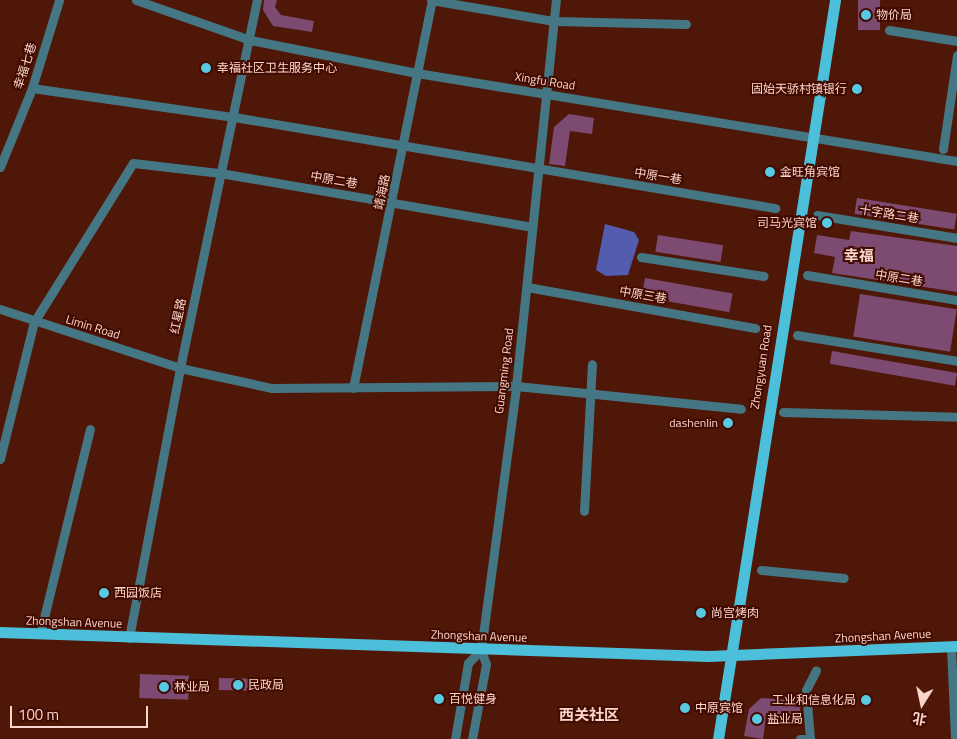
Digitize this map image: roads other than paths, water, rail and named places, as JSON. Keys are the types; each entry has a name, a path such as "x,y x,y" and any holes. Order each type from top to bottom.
{"main road":[{"name":"Zhongyuan Road","path":"718,739 835,0"},
{"name":"Zhongshan Avenue","path":"0,632 482,650 730,656 954,646"}],"street":[{"name":"幸福七巷","path":"0,167 32,88 59,0"},
{"name":"Xingfu Road","path":"136,0 250,40 417,72 813,140 957,161"},
{"name":"红星路","path":"129,638 180,368 258,0"},
{"path":"432,0 554,21 686,24"},
{"name":"靖海路","path":"353,388 432,0"},
{"name":"Guangming Road","path":"472,739 486,664 482,650 516,386 538,169 548,94 556,0"},
{"path":"889,30 957,41"},
{"path":"943,149 957,55"},
{"name":"中原一巷","path":"32,88 234,117 775,208"},
{"name":"中原二巷","path":"34,322 133,163 220,173 532,227"},
{"name":"十字路二巷","path":"817,215 957,238"},
{"path":"641,257 764,276"},
{"name":"中原二巷","path":"807,275 957,300"},
{"name":"中原三巷","path":"527,287 755,328"},
{"name":"Limin Road","path":"0,309 34,322 180,368 272,388 516,386 741,409"},
{"path":"0,459 4,426 34,322"},
{"path":"797,336 957,361"},
{"path":"584,510 592,364"},
{"path":"783,412 957,417"},
{"path":"40,634 90,429"},
{"path":"761,570 844,578"},
{"path":"954,646 956,739"},
{"path":"455,739 468,663 482,650"},
{"path":"800,739 810,739 806,690 816,670"}],"water":[{"path":"605,224 634,232 639,240 628,275 606,276 596,270"}],"place":[{"name":"物价局","path":"866,15"},
{"name":"幸福社区卫生服务中心","path":"206,68"},
{"name":"固始天骄村镇银行","path":"857,89"},
{"name":"金旺角宾馆","path":"770,172"},
{"name":"司马光宾馆","path":"827,223"},
{"name":"dashenlin","path":"728,423"},
{"name":"西园饭店","path":"104,593"},
{"name":"尚宫烤肉","path":"701,613"},
{"name":"民政局","path":"238,685"},
{"name":"林业局","path":"164,687"},
{"name":"百悦健身","path":"439,699"},
{"name":"工业和信息化局","path":"866,700"},
{"name":"中原宾馆","path":"685,708"},
{"name":"盐业局","path":"757,719"}],"district":[{"name":"幸福","path":"859,256"},
{"name":"西关社区","path":"589,715"}]}
